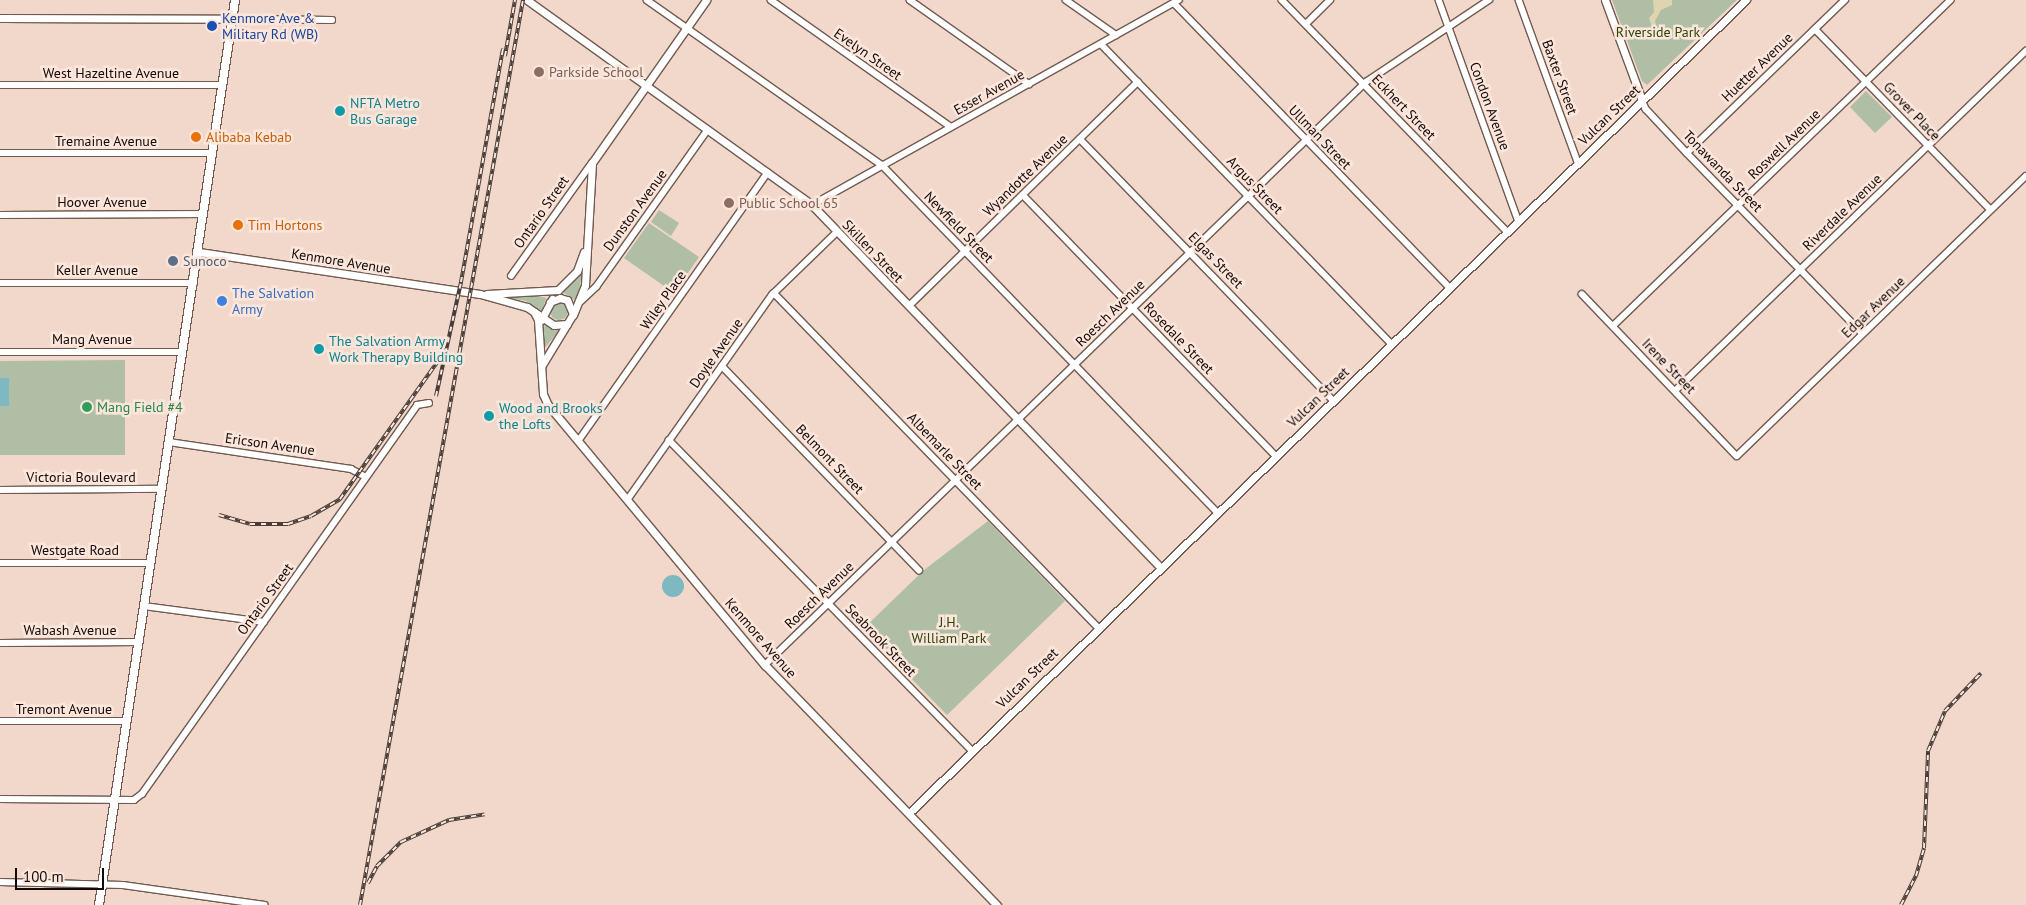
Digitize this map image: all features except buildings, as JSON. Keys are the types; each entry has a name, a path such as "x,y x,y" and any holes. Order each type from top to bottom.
{"main road":[{"path":"99,905 168,442 199,252 234,0"}],"street":[{"name":"Skillen Street","path":"527,0 812,205 1160,567"},
{"name":"Newfield Street","path":"647,0 882,166 1217,512"},
{"name":"Ontario Street","path":"512,276 706,0"},
{"name":"Evelyn Street","path":"772,0 951,127"},
{"path":"910,0 1029,84"},
{"path":"1066,0 1116,35"},
{"name":"Eckhert Street","path":"1282,0 1507,231"},
{"path":"1306,24 1330,0"},
{"name":"Condon Avenue","path":"1439,0 1518,220"},
{"name":"Roesch Avenue","path":"765,665 1364,84 1489,0"},
{"name":"Baxter Street","path":"1519,0 1578,162"},
{"name":"Tonawanda Street","path":"1605,0 1646,109 1863,334"},
{"name":"Vulcan Street","path":"909,812 970,750 1746,0"},
{"name":"Huetter Avenue","path":"1687,153 1845,0"},
{"name":"Roswell Avenue","path":"1614,326 1950,0"},
{"name":"Esser Avenue","path":"812,205 1177,2"},
{"name":"Ullman Street","path":"1177,2 1449,287"},
{"path":"0,18 332,20"},
{"name":"Grover Place","path":"1815,28 1991,210"},
{"name":"Argus Street","path":"1101,44 1391,343"},
{"name":"Riverdale Avenue","path":"1675,391 2026,51"},
{"name":"Wyandotte Avenue","path":"909,306 1138,82"},
{"name":"West Hazeltine Avenue","path":"0,85 223,85"},
{"name":"Dunston Avenue","path":"581,301 596,287 707,131"},
{"name":"Elgas Street","path":"1080,139 1333,400"},
{"name":"Tremaine Avenue","path":"0,153 213,153"},
{"name":"Ontario Street","path":"573,315 581,301 592,163"},
{"name":"Wiley Place","path":"579,440 767,174"},
{"name":"Edgar Avenue","path":"1737,456 2026,176"},
{"name":"Rosedale Street","path":"1023,195 1275,456"},
{"name":"Hoover Avenue","path":"0,215 204,214"},
{"name":"Ontario Street","path":"554,296 577,271 588,232"},
{"name":"Doyle Avenue","path":"628,499 774,293 837,232"},
{"name":"Kenmore Avenue","path":"199,252 480,294 544,293 554,296"},
{"name":"Keller Avenue","path":"0,283 194,283"},
{"name":"Albemarle Street","path":"774,293 1098,627"},
{"name":"Kenmore Avenue","path":"480,294 534,312 543,318 538,350 542,366 543,394 548,405 765,665 997,905"},
{"name":"Irene Street","path":"1582,294 1737,456"},
{"path":"542,366 573,315 572,306 564,299 554,296 543,318 554,325 567,324"},
{"name":"Mang Avenue","path":"0,352 183,352"},
{"name":"Belmont Street","path":"722,366 919,570"},
{"name":"Ontario Street","path":"0,799 134,800 142,794 417,405 429,403"},
{"name":"Seabrook Street","path":"669,440 970,750"},
{"name":"Ericson Avenue","path":"168,442 351,469 366,478"},
{"name":"Victoria Boulevard","path":"0,490 162,489"},
{"name":"Westgate Road","path":"0,563 151,563"},
{"path":"144,606 264,622"},
{"name":"Wabash Avenue","path":"0,643 139,642"},
{"name":"Tremont Avenue","path":"0,721 127,721"},
{"path":"0,882 103,883 265,905"}],"green space":[{"name":"Riverside Park","path":"1612,0 1737,0 1647,85 1642,81"},
{"path":"1866,91 1892,117 1875,133 1850,107"},
{"path":"659,210 679,223 671,236 651,222"},
{"path":"649,223 699,257 674,293 624,258"},
{"path":"583,266 579,294 574,300 563,292"},
{"path":"535,295 546,298 542,311 526,301 503,297"},
{"path":"555,302 563,302 568,307 566,318 555,320 550,315 550,307"},
{"path":"545,324 559,331 543,350 543,334"},
{"path":"125,360 125,455 0,455 0,361"},
{"name":"J.H. William Park","path":"988,521 1065,601 947,715 863,629 924,570"}],"sand":[{"path":"1653,0 1672,0 1672,5 1661,10 1655,21 1657,30 1649,39 1645,30 1652,27 1649,18 1654,12"}],"water":[{"path":"0,378 9,378 9,406 0,406"},
{"path":"673,575 681,578 684,586 681,594 673,597 665,594 662,586 665,578"}],"railway":[{"path":"505,56 515,0"},
{"path":"360,905 523,0"},
{"path":"436,396 461,282 503,49"},
{"path":"219,515 250,524 288,524 311,516 340,499 441,357"},
{"path":"1901,905 1916,876 1924,848 1928,751 1945,711 1981,673"},
{"path":"368,883 377,866 401,842 449,820 485,814"}],"place":[{"name":"Kenmore Ave & Military Rd (WB)","path":"212,26"},
{"name":"Parkside School","path":"539,72"},
{"name":"NFTA Metro Bus Garage","path":"340,111"},
{"name":"Alibaba Kebab","path":"196,137"},
{"name":"Public School 65","path":"729,203"},
{"name":"Tim Hortons","path":"238,225"},
{"name":"Sunoco","path":"173,261"},
{"name":"The Salvation Army","path":"222,301"},
{"name":"The Salvation Army Work Therapy Building","path":"319,349"},
{"name":"Mang Field #4","path":"87,407"},
{"name":"Wood and Brooks the Lofts","path":"489,416"}]}
